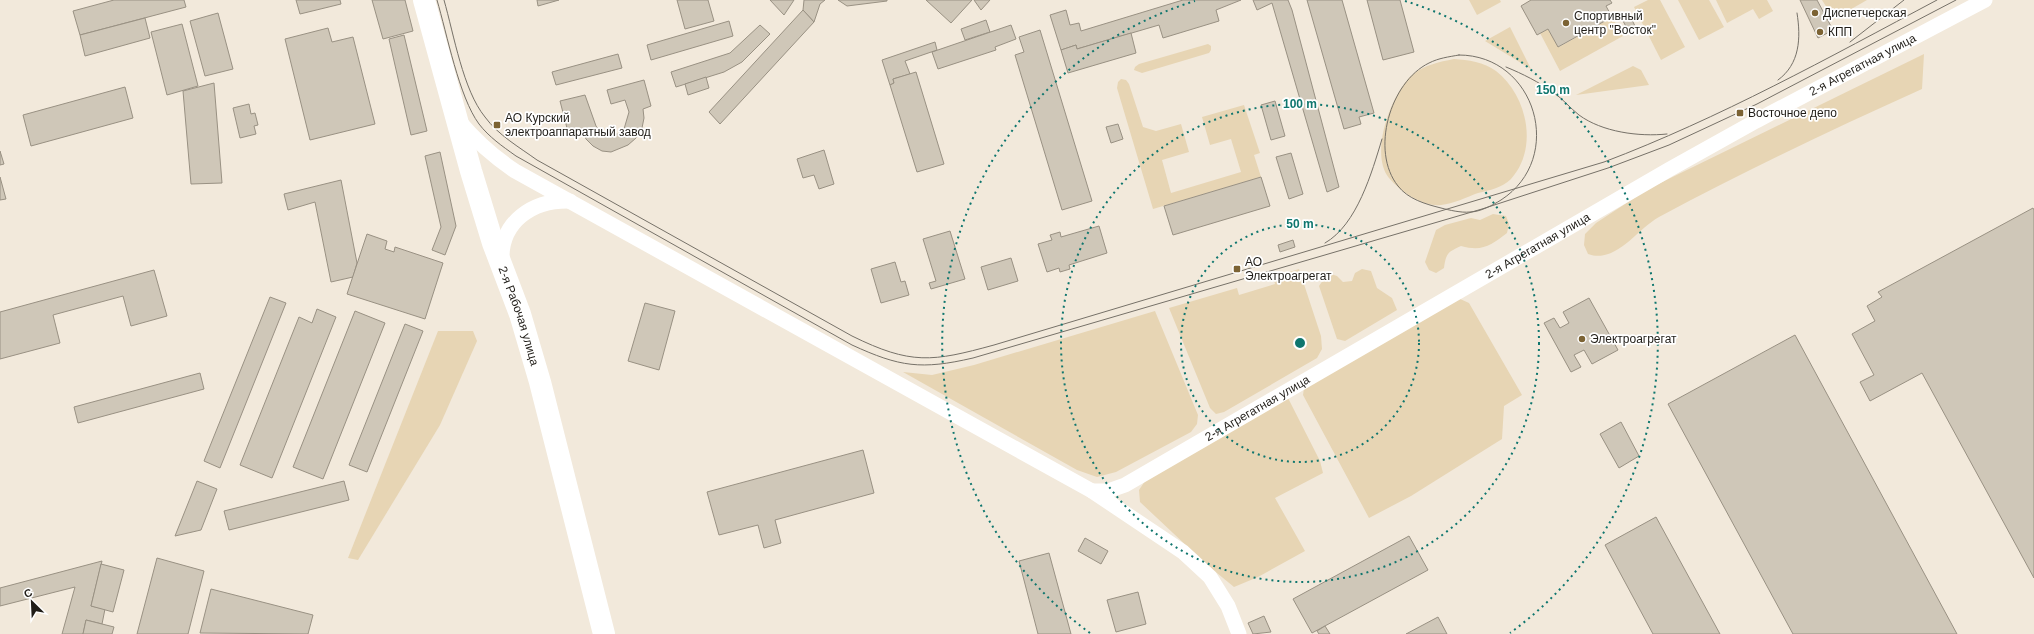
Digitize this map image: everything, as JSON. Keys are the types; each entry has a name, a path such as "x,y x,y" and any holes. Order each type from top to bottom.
{"main road":[{"name":"2-я Рабочая улица","path":"424,0 470,171 502,267 520,314 540,382 604,634"}],"street":[{"name":"2-я Агрегатная улица","path":"1092,491 1108,491 1125,486 1670,169 1756,121 1985,0"},
{"path":"456,117 476,141 500,161 1092,491 1183,552 1210,577 1228,606 1239,634"},
{"path":"502,267 504,244 509,232 520,216 545,203 571,201"}],"shaded area":[{"path":"1469,0 1500,0 1501,2 1477,15"},
{"path":"1648,0 1660,0 1685,47 1661,60 1634,7"},
{"path":"1678,0 1709,0 1724,27 1699,40"},
{"path":"1716,0 1767,0 1773,11 1759,19 1753,9 1727,23"},
{"path":"1822,0 1867,0 1834,19"},
{"path":"1612,17 1623,36 1560,71 1540,33 1548,29 1559,47"},
{"path":"1510,27 1531,69 1485,41"},
{"path":"1208,44 1211,46 1209,53 1142,73 1134,70 1139,64"},
{"path":"1924,54 1922,89 1789,151 1659,217 1617,250 1598,256 1588,254 1584,245 1585,234 1596,223 1648,189"},
{"path":"1454,59 1486,65 1496,71 1507,81 1522,108 1526,122 1527,138 1525,152 1520,166 1511,179 1504,185 1450,203 1434,205 1419,201 1405,193 1389,178 1383,167 1381,154 1382,140 1390,110 1404,84 1412,75 1427,66"},
{"path":"1633,66 1641,70 1649,85 1576,95"},
{"path":"1121,79 1126,80 1129,84 1143,127 1156,131 1181,124 1189,152 1162,160 1171,193 1241,172 1231,139 1210,145 1202,117 1244,105 1260,153 1254,155 1261,177 1153,209 1117,88 1118,82"},
{"path":"1493,214 1506,216 1509,224 1507,233 1491,244 1481,248 1461,246 1448,254 1444,268 1436,273 1429,270 1425,262 1436,230 1445,225 1471,218 1480,220"},
{"path":"1299,269 1321,336 1322,349 1317,358 1224,412 1216,414 1210,408 1169,308 1237,288 1239,295 1275,284 1273,277"},
{"path":"1362,269 1371,271 1377,288 1392,298 1397,310 1345,341 1337,339 1319,286 1328,273 1337,276 1343,282 1352,281 1355,273"},
{"path":"1458,298 1469,303 1522,395 1504,406 1502,439 1411,496 1369,518 1303,395 1304,388"},
{"path":"1155,311 1198,415 1197,424 1191,432 1116,472 1097,477 1077,470 903,372 932,375 974,365"},
{"path":"438,331 473,331 477,341 440,425 358,560 348,558"},
{"path":"1288,398 1320,461 1323,473 1275,498 1305,551 1258,577 1234,587 1206,564 1140,502 1139,490 1145,481"}],"building":[{"path":"114,0 184,0 186,7 80,35 73,11"},
{"path":"296,0 340,0 341,4 300,14"},
{"path":"372,0 405,0 413,31 383,39"},
{"path":"537,0 559,0 538,6"},
{"path":"677,0 708,0 714,21 685,29"},
{"path":"770,0 794,0 784,15"},
{"path":"804,0 825,0 820,4 814,22 803,10"},
{"path":"838,0 887,0 887,1 847,6"},
{"path":"926,0 972,0 951,23"},
{"path":"974,0 990,0 981,10"},
{"path":"1183,0 1241,0 1216,10 1219,21 1163,38 1159,25 1077,49 1076,45 1061,50 1050,15 1066,10 1070,25 1079,23 1081,31"},
{"path":"1253,0 1288,0 1292,10 1339,187 1327,192 1272,3 1257,10"},
{"path":"1307,0 1342,0 1374,113 1359,117 1361,124 1344,129"},
{"path":"1367,0 1400,0 1414,52 1383,60"},
{"name":"Спортивный центр \"Восток\"","path":"1531,0 1610,0 1612,3 1606,6 1612,17 1558,47 1548,29 1537,35 1521,6"},
{"name":"Диспетчерская","path":"1800,0 1817,0 1833,30 1818,38"},
{"path":"803,10 814,22 720,124 709,112"},
{"path":"218,13 233,69 205,76 190,21"},
{"path":"1630,16 1636,28 1629,32 1623,21"},
{"path":"145,18 150,38 85,56 80,35"},
{"path":"986,20 990,32 965,40 961,29"},
{"path":"729,21 733,36 651,60 647,45"},
{"path":"182,24 198,86 167,95 151,32"},
{"path":"760,25 770,34 742,62 724,72 676,87 671,72 730,53"},
{"path":"1011,25 1016,39 995,47 996,50 938,69 932,52"},
{"path":"328,28 332,42 353,37 375,124 310,140 285,39"},
{"path":"1040,30 1092,201 1062,210 1015,55 1024,52 1019,37"},
{"path":"1131,33 1136,53 1068,73 1061,50 1076,45 1077,49"},
{"path":"404,35 427,131 411,135 389,39"},
{"path":"935,42 937,50 905,61 910,74 893,79 894,83 890,85 882,60"},
{"path":"618,54 622,68 556,85 552,72"},
{"path":"916,72 944,164 917,172 890,85 894,83 893,79"},
{"path":"706,77 709,88 688,95 685,84"},
{"path":"644,80 651,106 643,109 644,118 642,128 636,138 628,145 611,152 602,151 593,146 586,139 581,128 568,132 560,101 585,95 596,126 601,132 618,134 624,129 629,112 625,100 611,104 607,90"},
{"path":"214,83 222,183 191,184 183,91"},
{"path":"125,87 133,118 31,146 23,115"},
{"path":"1275,101 1285,136 1271,140 1261,105"},
{"path":"249,104 251,114 255,113 258,125 254,126 256,134 240,138 233,108"},
{"path":"1118,124 1123,139 1111,143 1106,127"},
{"path":"824,150 834,184 819,189 814,175 803,178 797,159"},
{"path":"0,151 4,164 0,165"},
{"path":"440,152 456,226 445,255 432,250 441,227 425,156"},
{"path":"1291,153 1303,194 1289,199 1276,157"},
{"path":"0,177 6,199 0,200"},
{"path":"1261,177 1270,206 1173,235 1164,206"},
{"path":"341,180 357,263 353,277 331,282 315,202 288,210 284,194"},
{"path":"2033,208 2034,578 1922,373 1870,401 1860,382 1874,375 1852,334 1875,321 1867,306 1882,297 1878,292"},
{"path":"1099,226 1107,253 1069,265 1070,269 1060,272 1059,268 1047,272 1038,244 1052,240 1050,235 1060,232 1061,237"},
{"path":"950,231 965,279 931,289 929,283 936,281 923,239"},
{"path":"367,234 387,241 385,249 394,252 395,247 443,263 425,319 347,294"},
{"path":"1293,240 1295,247 1280,252 1278,245"},
{"path":"1011,258 1018,281 988,290 981,267"},
{"path":"895,262 901,282 905,281 909,295 881,303 871,269"},
{"path":"154,270 167,316 131,326 123,296 53,315 60,343 0,359 0,312"},
{"path":"270,297 286,303 220,468 204,461"},
{"name":"Электроагрегат","path":"1589,298 1618,350 1592,364 1584,350 1574,355 1581,367 1571,372 1544,323 1554,318 1560,328 1569,323 1563,312"},
{"path":"645,303 675,311 659,370 628,361"},
{"path":"317,309 336,317 272,478 240,465 299,317 312,323"},
{"path":"355,311 385,323 323,479 293,467"},
{"path":"405,324 423,331 367,472 349,465"},
{"path":"1795,335 1957,634 1793,634 1668,404"},
{"path":"200,373 204,389 78,423 74,407"},
{"path":"1621,422 1639,456 1619,468 1600,434"},
{"path":"863,450 874,493 775,520 781,543 764,548 758,525 719,535 707,492"},
{"path":"197,481 217,489 201,530 175,536"},
{"path":"344,481 349,500 229,530 224,511"},
{"path":"1656,517 1720,634 1653,634 1605,545"},
{"path":"1409,536 1428,570 1312,633 1293,599"},
{"path":"1085,538 1108,551 1101,564 1078,551"},
{"path":"1049,553 1071,634 1038,634 1019,561"},
{"path":"157,558 204,571 188,634 137,634"},
{"path":"102,561 91,606 105,609 102,624 86,620 83,634 62,634 75,587 0,606 0,588"},
{"path":"101,564 124,570 113,612 91,606"},
{"path":"211,589 313,615 308,634 200,633"},
{"path":"1138,592 1146,624 1116,632 1107,600"},
{"path":"1264,616 1271,632 1253,634 1248,623"},
{"path":"1438,617 1447,634 1406,634"},
{"path":"86,620 114,627 112,634 83,634"},
{"path":"1325,626 1330,634 1319,634 1317,631"}],"tram line":[{"path":"437,0 454,65 465,98 483,129 506,149 852,345 898,362 925,365 955,362 973,358 1482,209 1608,168 1669,145 1757,104 1956,0"},
{"path":"444,0 460,62 477,106 490,123 509,140 537,160 852,336 890,352 922,358 954,355 994,345 1604,162 1647,145 1732,107 1937,0"},
{"path":"1850,42 1904,0"},
{"path":"1778,80 1785,74 1795,58 1799,41 1797,13"},
{"path":"1459,55 1486,60 1507,72 1523,90 1533,112 1537,136 1533,160 1521,182 1501,200 1486,208 1474,212 1459,212 1441,208 1412,198 1398,186 1390,171 1386,155 1385,137 1388,118 1404,85 1415,72 1429,63 1459,55"},
{"path":"1506,67 1543,85 1557,95 1579,115 1599,126 1633,134 1667,134"},
{"path":"1325,243 1336,235 1346,224 1362,197 1382,139"}],"place":[{"name":"Диспетчерская","path":"1815,13"},
{"name":"Спортивный центр \"Восток\"","path":"1566,23"},
{"name":"КПП","path":"1820,32"},
{"name":"Восточное депо","path":"1740,113"},
{"name":"АО Курский электроаппаратный завод","path":"497,125"},
{"name":"АО Электроагрегат","path":"1237,269"},
{"name":"Электроагрегат","path":"1582,339"}]}
